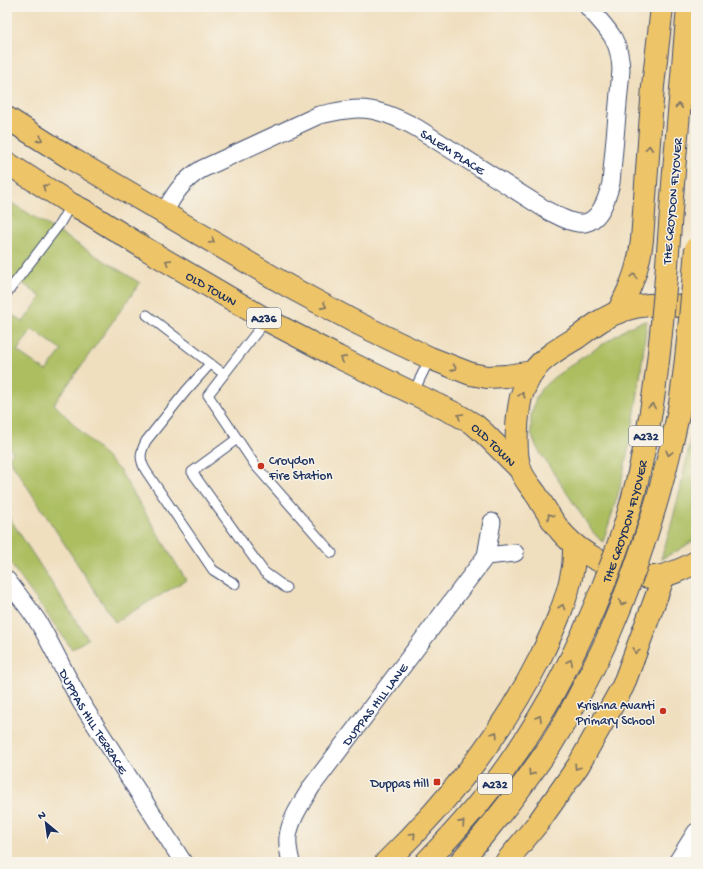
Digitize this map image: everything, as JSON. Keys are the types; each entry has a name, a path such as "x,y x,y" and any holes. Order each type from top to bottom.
{"main road":[{"path":"618,312 631,284 638,264 642,240 653,86 662,7"},
{"name":"THE CROYDON FLYOVER","path":"426,862 469,816 514,758 533,728 573,657 612,564 627,518 645,445 661,335 688,7"},
{"path":"7,118 72,159 288,286 353,321 430,358 470,374 486,377 533,372"},
{"name":"OLD TOWN","path":"7,163 71,204 267,320 338,357 453,412 475,425 520,470"},
{"name":"THE CROYDON FLYOVER","path":"460,862 503,811 552,743 596,663 636,567 651,521 676,428 691,314 696,248"},
{"path":"696,308 676,305 648,304 633,307 602,320 551,354 541,362 526,383 521,397 516,445 520,470 564,536 574,546 597,560 623,571 652,577 664,576 696,562"},
{"path":"386,862 433,814 461,781 485,750 510,712 530,678 549,640 560,613 569,586 573,566 574,546"},
{"path":"506,862 538,823 578,766 623,686 664,576"}],"street":[{"name":"SALEM PLACE","path":"164,213 185,181 202,169 319,115 357,109 381,112 406,121 548,211 576,223 588,222 593,219 604,205 611,182 621,70 619,52 616,43 609,31 588,7"},
{"name":"DUPPAS HILL LANE","path":"291,862 288,851 288,836 297,810 308,792 486,556 492,522"},
{"path":"486,556 515,553"},
{"name":"DUPPAS HILL TERRACE","path":"7,580 39,624 56,653 70,685 183,862"},
{"path":"677,862 696,832"}],"lane":[{"path":"7,293 59,225 71,204"},
{"path":"147,315 224,374"},
{"path":"267,320 256,332 208,395 255,465 332,553"},
{"path":"413,393 430,358"},
{"path":"210,364 146,441 141,458 146,471 213,570 235,584"},
{"path":"237,439 192,472 264,572 286,588"}],"green space":[{"path":"7,200 140,283 54,404 120,471 186,580 115,622 8,457 13,453 7,444 7,311 23,322 41,297 17,279 7,293","holes":["32,329 62,350 46,371 17,351"]},
{"path":"647,320 640,382 626,463 603,542 592,531 537,448 531,433 531,415 536,398 541,389 553,378 629,327"},
{"path":"696,404 696,539 661,559 682,482"},
{"path":"7,514 88,639 72,649 7,559"}],"place":[{"name":"Croydon Fire Station","path":"261,466"},
{"name":"Krishna Avanti Primary School","path":"663,711"},
{"name":"Duppas Hill","path":"437,782"}]}
